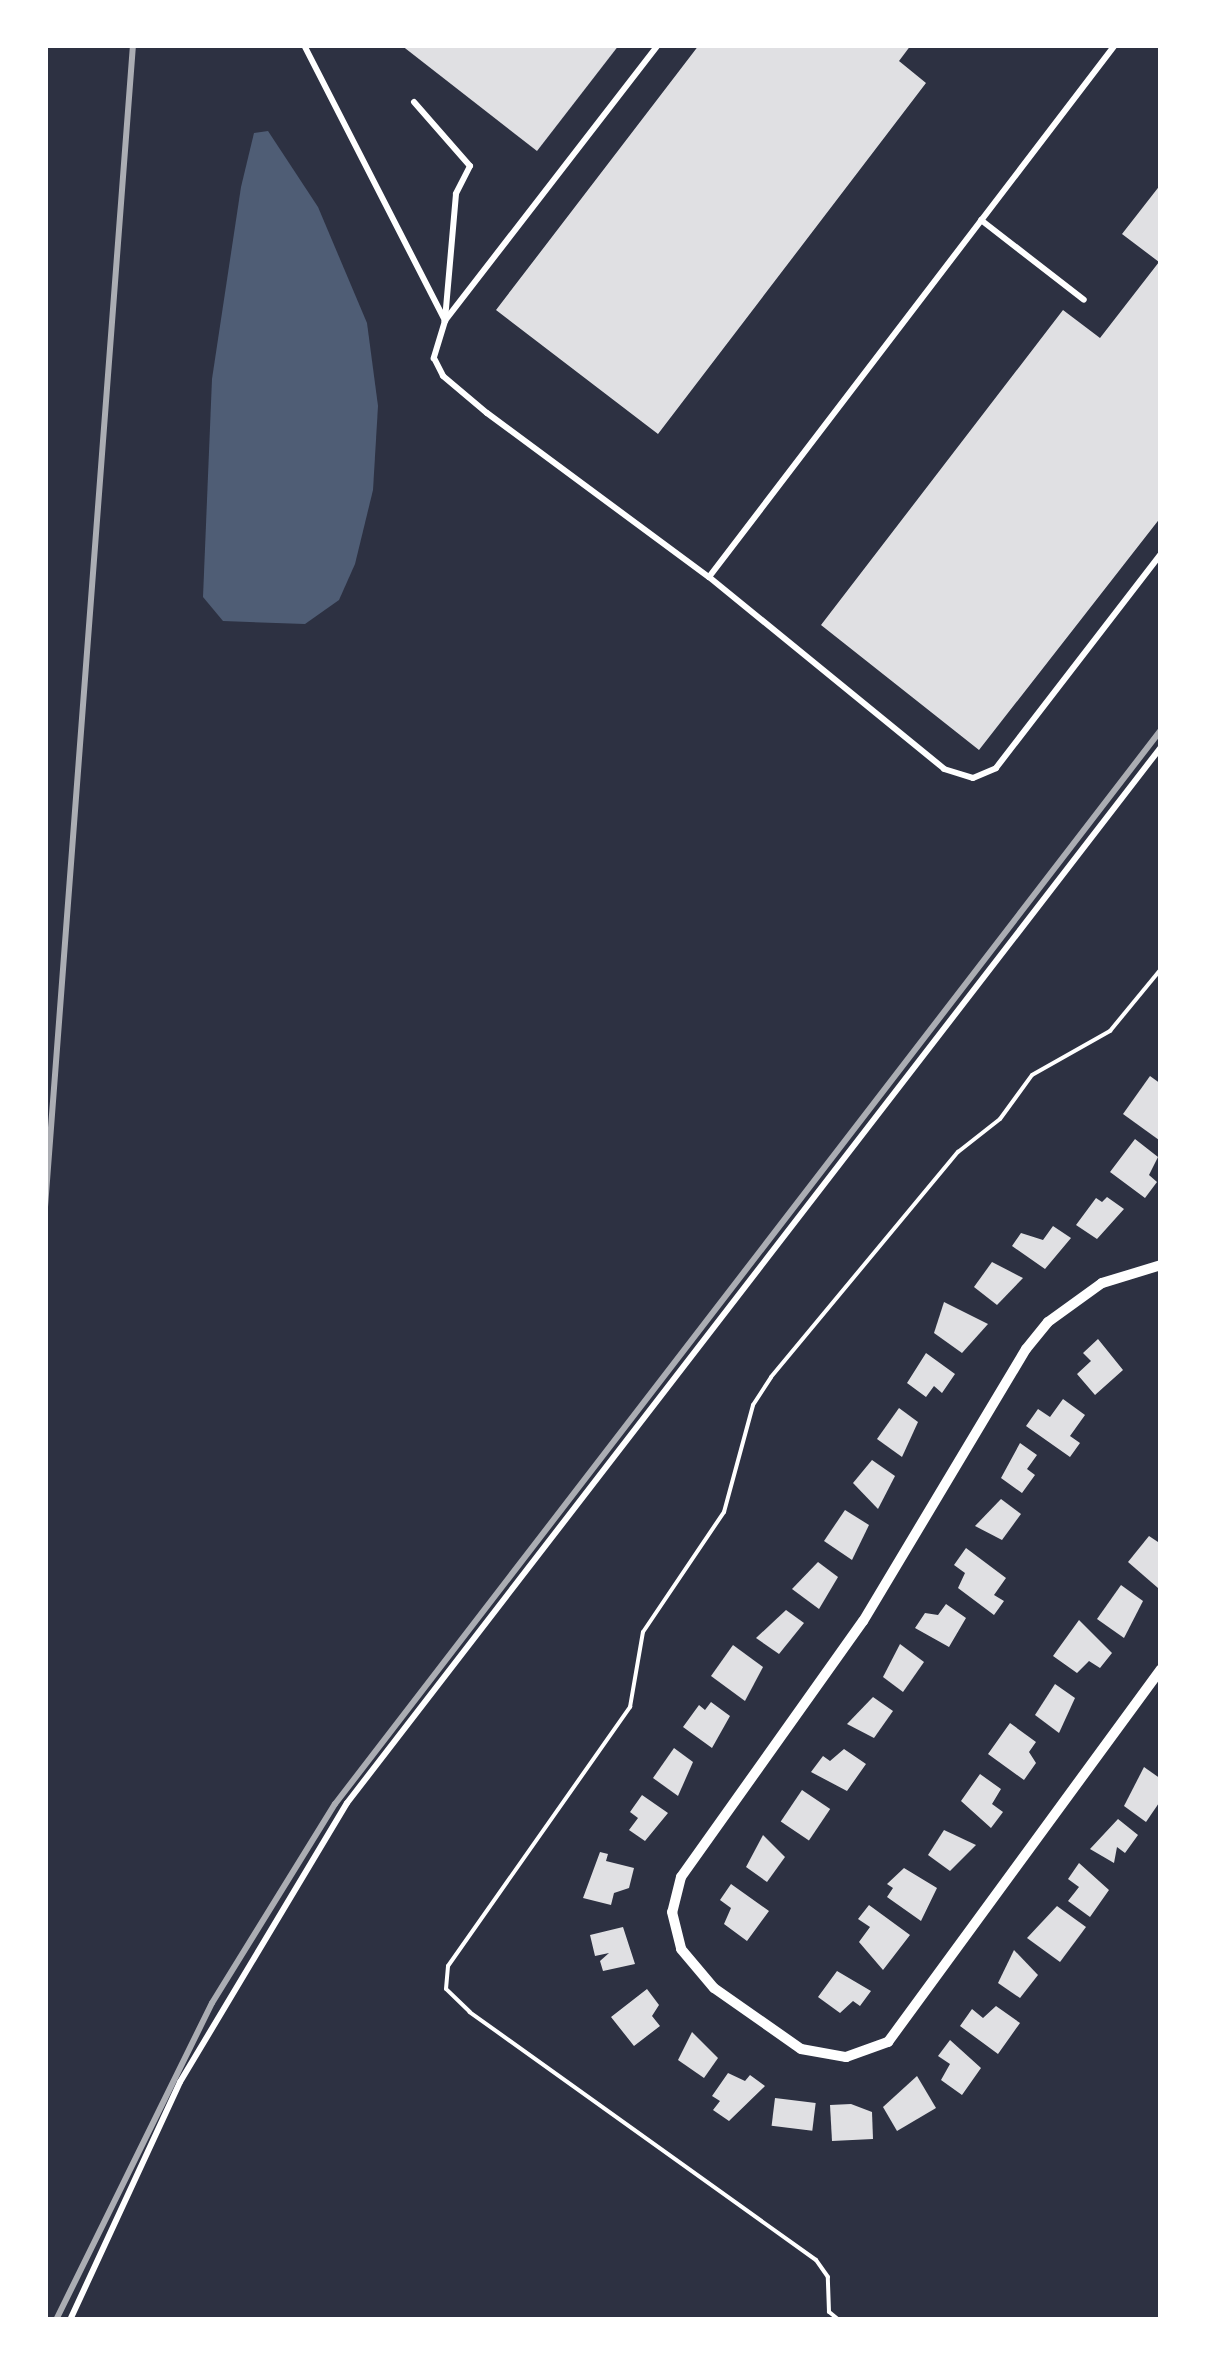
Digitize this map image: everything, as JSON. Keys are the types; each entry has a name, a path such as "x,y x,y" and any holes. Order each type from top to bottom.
{"street":[{"path":"1161,1265 1102,1283 1048,1322 1026,1348 979,1418 874,1605 681,1877 672,1912 680,1948 695,1972 801,2048 846,2057 888,2042 1161,1668"}],"lane":[{"path":"304,45 444,322"},
{"path":"444,322 658,45"},
{"path":"708,577 1116,45"},
{"path":"414,102 470,166 456,194 444,322 434,358 443,376 708,577 944,769 974,778 996,768 1161,554"},
{"path":"981,220 1084,300"},
{"path":"70,2320 180,2082 347,1804 1161,747"}],"path":[{"path":"839,2320 829,2312 828,2277 816,2260 470,2012 446,1989 448,1966 630,1707 643,1632 724,1512 753,1405 771,1377 958,1152 1000,1120 1032,1075 1110,1031 1161,969"}],"water":[{"path":"268,131 318,207 367,323 378,406 373,490 355,564 339,600 305,624 223,621 203,597 212,379 241,187 254,133"}],"building":[{"path":"401,45 619,45 537,151"},
{"path":"699,45 911,45 899,61 926,83 658,434 496,310"},
{"path":"1161,184 1161,517 979,750 821,625 1063,310 1100,338 1159,262 1122,234"},
{"path":"1150,1076 1161,1084 1159,1140 1123,1114"},
{"path":"1135,1139 1158,1157 1149,1175 1157,1182 1145,1198 1110,1172"},
{"path":"1107,1197 1124,1209 1097,1239 1076,1225 1096,1198 1102,1202"},
{"path":"1053,1226 1071,1238 1045,1269 1012,1246 1021,1233 1043,1240"},
{"path":"992,1262 1023,1278 997,1305 974,1287"},
{"path":"944,1302 988,1324 962,1353 934,1333"},
{"path":"1098,1339 1123,1370 1095,1395 1077,1374 1091,1361 1083,1353"},
{"path":"926,1353 955,1374 942,1393 934,1386 926,1397 907,1383"},
{"path":"1063,1399 1085,1415 1070,1436 1080,1443 1070,1457 1026,1426 1038,1409 1050,1417"},
{"path":"899,1408 918,1422 902,1457 877,1439"},
{"path":"1020,1443 1037,1455 1027,1469 1035,1475 1022,1493 1001,1478"},
{"path":"872,1460 895,1476 878,1509 853,1483"},
{"path":"1001,1499 1021,1514 1002,1540 975,1526"},
{"path":"845,1510 869,1525 852,1560 824,1541"},
{"path":"1149,1536 1161,1544 1158,1588 1128,1562"},
{"path":"966,1548 1006,1578 994,1595 1004,1601 994,1615 958,1588 965,1573 954,1565"},
{"path":"818,1562 838,1577 819,1609 792,1589"},
{"path":"1121,1585 1143,1601 1124,1638 1097,1619"},
{"path":"946,1604 966,1618 949,1647 915,1628 925,1613 938,1615"},
{"path":"786,1610 804,1623 779,1654 756,1638"},
{"path":"1079,1620 1112,1653 1100,1668 1089,1661 1077,1673 1053,1656"},
{"path":"900,1644 924,1662 903,1692 883,1677"},
{"path":"733,1645 763,1667 745,1701 711,1676"},
{"path":"1055,1684 1075,1698 1059,1733 1035,1715"},
{"path":"873,1697 893,1711 874,1738 847,1724"},
{"path":"711,1702 730,1716 712,1748 683,1727 699,1705 705,1710"},
{"path":"1010,1723 1036,1742 1029,1752 1036,1763 1024,1780 988,1754"},
{"path":"674,1748 693,1762 678,1796 653,1778"},
{"path":"844,1749 866,1764 847,1791 811,1772 823,1756 830,1761"},
{"path":"1144,1767 1161,1779 1161,1800 1146,1822 1124,1806"},
{"path":"980,1774 1001,1789 992,1804 1003,1812 991,1828 961,1801"},
{"path":"802,1790 830,1809 809,1841 781,1822"},
{"path":"642,1795 668,1813 645,1841 629,1830 638,1818 630,1812"},
{"path":"1118,1819 1138,1835 1125,1853 1117,1847 1114,1863 1090,1849"},
{"path":"944,1830 976,1845 950,1871 928,1855"},
{"path":"763,1835 785,1857 767,1882 746,1867"},
{"path":"600,1852 608,1854 606,1861 634,1868 629,1888 614,1893 611,1905 583,1898"},
{"path":"1079,1863 1109,1890 1090,1917 1068,1901 1079,1887 1068,1879"},
{"path":"904,1868 937,1888 921,1921 887,1897 893,1888 887,1884"},
{"path":"731,1884 769,1911 747,1941 724,1924 731,1908 720,1900"},
{"path":"869,1905 910,1935 883,1970 859,1942 870,1927 858,1919"},
{"path":"1057,1906 1086,1927 1060,1962 1027,1938"},
{"path":"623,1927 635,1964 603,1971 600,1961 609,1953 595,1956 590,1935"},
{"path":"1014,1950 1038,1975 1020,1998 998,1983"},
{"path":"837,1971 871,1991 860,2006 853,2001 840,2013 818,1997"},
{"path":"647,1989 659,2005 652,2016 660,2026 634,2046 611,2017"},
{"path":"996,2006 1020,2023 998,2054 960,2026 972,2009 983,2018"},
{"path":"692,2032 718,2058 704,2078 678,2060"},
{"path":"950,2040 981,2068 962,2095 941,2080 950,2064 938,2056"},
{"path":"728,2073 745,2081 750,2075 765,2086 729,2121 713,2110 720,2101 712,2096"},
{"path":"917,2076 936,2108 897,2131 883,2107"},
{"path":"775,2098 816,2103 812,2131 772,2126"},
{"path":"851,2104 872,2112 873,2139 832,2141 830,2105"}],"railway":[{"path":"45,1207 133,45"},
{"path":"56,2320 212,2003 335,1804 1161,730"}]}
